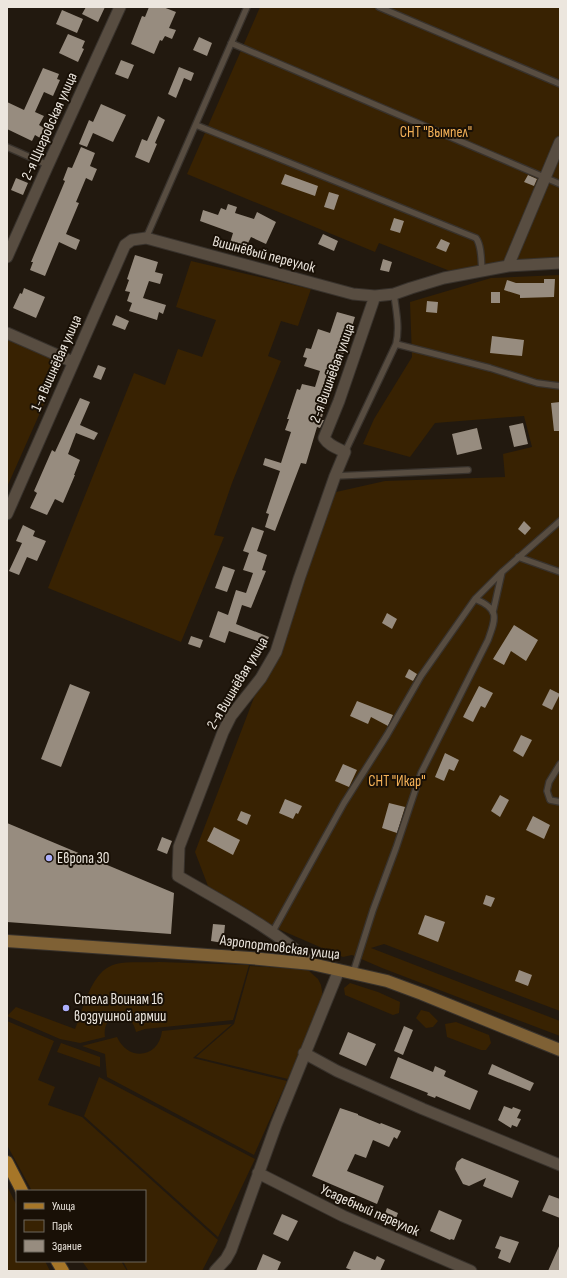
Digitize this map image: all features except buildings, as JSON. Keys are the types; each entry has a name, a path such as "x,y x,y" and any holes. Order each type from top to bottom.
{"main road":[{"path":"7,1162 21,1190"},
{"path":"58,1262 62,1271"}],"street":[{"name":"2-я Щигровская улица","path":"7,257 120,7"},
{"path":"508,266 560,142"},
{"name":"Вишнёвый переулок","path":"146,238 353,294 375,296 394,294 444,278 508,266 560,263"},
{"name":"1-я Вишнёвая улица","path":"7,514 125,245 132,240 146,238"},
{"name":"2-я Вишнёвая улица","path":"312,964 294,948 272,933 178,876 179,846 225,726 261,678 276,652 299,579 335,476 345,452 327,443 324,438 339,401 375,296"},
{"path":"7,332 73,362"},
{"name":"Аэропортовская улица","path":"7,941 250,958 312,964 387,981 559,1047"},
{"path":"215,1271 226,1259 231,1250 258,1173 304,1054 339,970"},
{"path":"304,1054 337,1071 423,1109 560,1165"},
{"name":"Усадебный переулок","path":"258,1173 343,1216 471,1271"}],"lane":[{"path":"146,238 247,7"},
{"path":"378,7 560,84"},
{"path":"231,43 560,184"},
{"path":"196,125 476,238 480,243 482,271"},
{"path":"7,147 48,165"},
{"path":"345,452 396,344 398,327 394,294"},
{"path":"396,344 490,368 537,383 560,386"},
{"path":"335,476 468,470"},
{"path":"272,933 344,803 387,735 421,676 475,599 518,557 560,521"},
{"path":"518,557 560,572"},
{"path":"493,612 502,572"},
{"path":"353,973 373,910 396,848 421,773 488,640 495,619 493,612 486,604 475,599"},
{"path":"560,764 547,790 550,800 560,802"}],"green space":[{"name":"СНТ \"Вымпел\"","path":"260,7 560,7 560,259 511,261 450,271 379,243 375,252 187,174"},
{"path":"191,261 311,289 298,326 281,321 268,356 281,361 232,483 214,535 224,537 181,642 48,588 134,373 165,385 178,349 202,357 216,320 176,307"},
{"name":"СНТ \"Икар\"","path":"560,275 560,1011 384,944 371,948 560,1021 560,1036 382,968 352,955 343,957 276,928 208,886 195,852 263,674 336,492 385,481 505,477 503,454 532,447 524,416 435,423 410,457 363,444 374,419 412,357 410,302 491,278"},
{"path":"7,337 63,361 7,487"},
{"path":"159,962 249,965 233,1020 145,1029 136,1032 133,1024 128,1019 123,1016 117,1016 112,1018 107,1023 105,1037 80,1043 60,1039 7,1016 16,1007 75,1029 85,1001 94,982 107,968 121,963"},
{"path":"250,966 302,969 309,971 318,979 321,985 323,997 288,1079 196,1057 234,1024"},
{"path":"350,983 378,992 400,1002 399,1013 393,1015 345,995 344,988"},
{"path":"421,1010 429,1012 438,1021 433,1027 426,1028 416,1018"},
{"path":"7,1021 54,1041 38,1080 55,1087 48,1105 82,1117 218,1240 202,1271 128,1271 124,1262 146,1262 146,1190 31,1190 7,1145"},
{"path":"456,1022 489,1035 491,1043 486,1050 481,1050 447,1037 445,1024"},
{"path":"232,1024 193,1058 287,1081 254,1155 107,1077 105,1054 82,1046 117,1037 122,1045 128,1050 142,1054 155,1047 160,1040 162,1031"},
{"path":"61,1043 100,1057 100,1067 57,1052"},
{"path":"99,1077 255,1159 218,1237 84,1116"},
{"path":"7,1186 16,1204 16,1262 46,1262 50,1271 7,1271"},
{"path":"83,1262 122,1262 127,1271 89,1271"}],"place":[{"name":"Европа 30","path":"49,858"},
{"name":"Стела Воинам 16 воздушной армии","path":"66,1008"}]}
